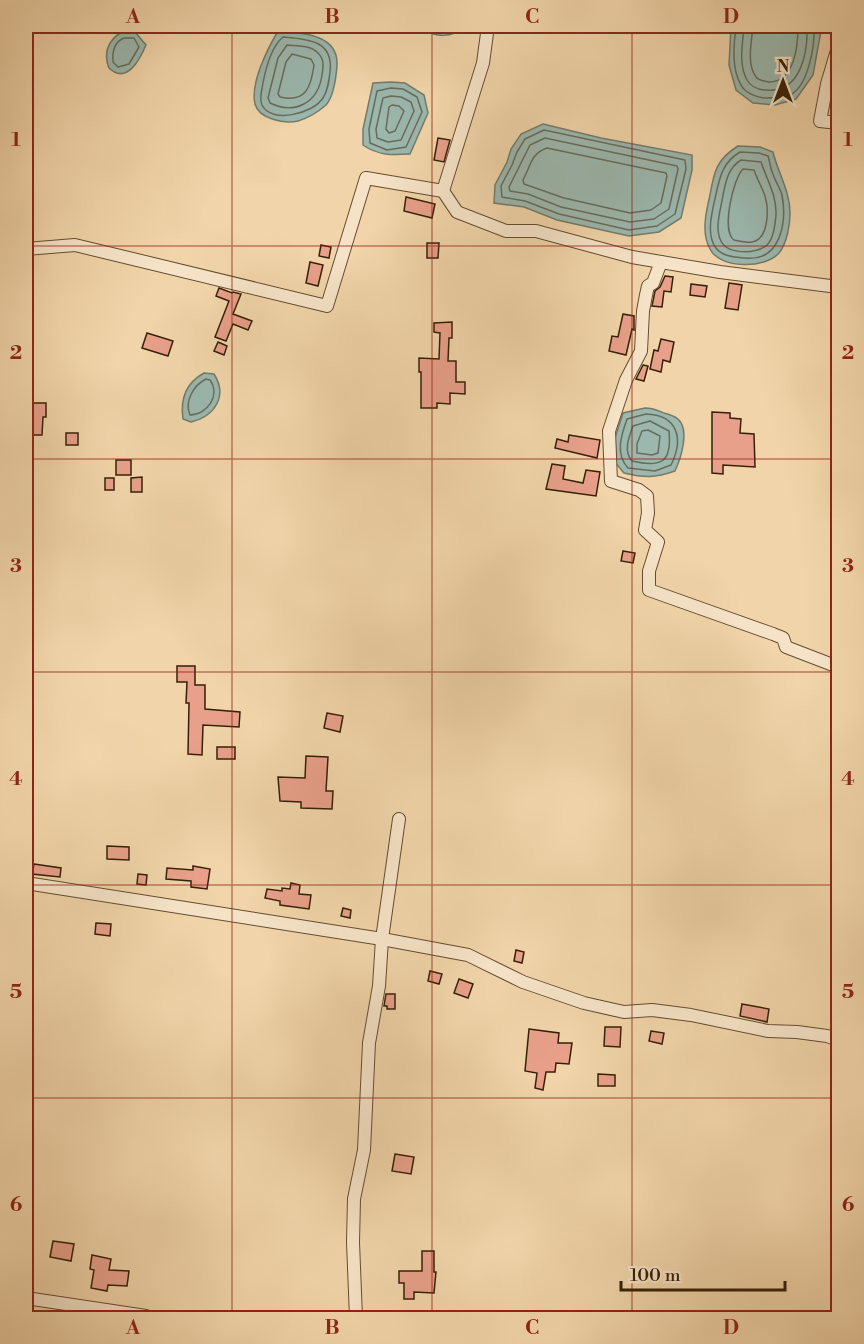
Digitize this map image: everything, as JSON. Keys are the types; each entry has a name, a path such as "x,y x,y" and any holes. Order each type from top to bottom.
{"street":[{"path":"443,191 483,63 488,26"},
{"path":"838,47 827,84 820,121 838,123"},
{"path":"26,249 75,245 327,306 366,178 443,191 457,212 506,231 536,231 632,257 720,272 838,287"},
{"path":"661,262 645,295 642,351 626,380 609,431 611,481 639,490 647,496 648,513 645,530 658,542 649,571 649,590 774,634 783,638 786,647 838,667"},
{"path":"357,1318 355,1256 352,1242 354,1199 364,1150 369,1043 379,986 382,939 399,819"},
{"path":"26,883 382,939 468,955 523,982 584,1004 624,1012 652,1010 691,1015 768,1031 797,1032 827,1036 838,1040"},
{"path":"26,1298 83,1305 151,1318"},
{"path":"83,1305 84,1318"}],"water":[{"path":"423,26 463,26 449,35 437,35"},
{"path":"731,26 820,26 813,75 796,99 775,105 753,103 736,90 729,65"},
{"path":"278,31 317,37 326,41 336,55 335,81 329,101 316,112 298,121 286,122 267,117 257,109 255,104 257,76"},
{"path":"122,32 135,32 146,45 132,68 122,74 109,68 107,52 113,39"},
{"path":"373,83 405,83 424,95 428,113 410,154 380,153 363,145 363,129"},
{"path":"543,124 601,138 692,155 692,170 681,218 659,232 629,236 557,220 524,207 494,203 495,185 511,149 521,134"},
{"path":"738,146 760,147 773,152 789,205 789,228 782,249 772,258 754,264 733,263 715,256 707,243 705,229 715,172 725,156"},
{"path":"204,373 214,374 220,390 219,397 213,410 191,422 183,419 182,405 189,387"},
{"path":"645,408 673,416 682,424 683,444 675,471 656,476 638,476 624,473 614,461 614,441 623,413"}],"building":[{"path":"438,138 450,140 444,162 434,160"},
{"path":"406,197 435,204 432,218 404,211"},
{"path":"427,243 439,243 438,258 427,258"},
{"path":"321,245 331,247 329,258 319,256"},
{"path":"310,262 323,265 318,286 306,283"},
{"path":"665,276 673,277 671,292 664,291 662,307 652,306 655,291 660,287"},
{"path":"729,283 742,285 738,310 725,308"},
{"path":"691,284 707,286 705,297 690,295"},
{"path":"219,288 241,294 233,314 252,321 248,330 233,324 226,341 215,337 229,301 216,296"},
{"path":"623,314 634,316 634,330 632,329 626,355 609,351 612,336 618,337"},
{"path":"452,322 448,361 456,361 456,382 465,382 465,394 450,393 450,404 437,403 437,408 421,408 419,358 439,359 440,333 434,332 434,323"},
{"path":"147,333 173,341 168,356 142,348"},
{"path":"661,339 674,342 670,362 663,360 661,372 650,369 654,350 658,351"},
{"path":"218,342 227,346 224,355 214,351"},
{"path":"643,365 648,366 644,381 636,379"},
{"path":"30,403 46,403 42,435 31,435"},
{"path":"712,412 730,413 730,418 741,419 740,433 754,434 755,467 723,465 723,474 712,473"},
{"path":"66,433 78,433 78,445 66,445"},
{"path":"569,435 600,440 597,458 555,448 557,439 568,442"},
{"path":"116,460 131,460 131,475 116,475"},
{"path":"552,464 565,466 563,479 583,483 586,470 600,472 596,496 546,489"},
{"path":"142,477 142,492 131,492 131,478"},
{"path":"105,478 114,478 114,490 105,490"},
{"path":"623,551 635,553 633,563 621,561"},
{"path":"177,666 195,666 195,685 205,685 205,709 240,712 239,727 203,725 202,755 188,754 187,682 177,682"},
{"path":"327,713 343,716 340,732 324,728"},
{"path":"217,747 235,747 235,759 217,759"},
{"path":"306,756 328,757 326,791 333,791 332,809 301,808 301,802 280,801 278,777 305,778"},
{"path":"107,846 129,847 129,860 107,859"},
{"path":"34,864 61,868 60,877 32,874"},
{"path":"193,866 210,869 207,889 191,887 191,881 166,879 167,868 193,870"},
{"path":"138,874 147,875 146,885 137,884"},
{"path":"291,883 300,885 299,894 311,895 309,909 280,905 280,901 265,898 267,889 282,891 282,888 290,889"},
{"path":"343,908 351,910 350,918 341,916"},
{"path":"96,923 111,924 110,936 95,934"},
{"path":"516,950 524,952 522,963 514,961"},
{"path":"430,971 442,974 439,984 428,981"},
{"path":"459,979 473,984 468,998 454,993"},
{"path":"386,994 395,994 395,1009 387,1009 387,1006 384,1006"},
{"path":"742,1004 769,1009 767,1022 740,1016"},
{"path":"605,1027 621,1027 620,1047 604,1046"},
{"path":"529,1029 559,1033 558,1043 572,1043 569,1064 556,1063 555,1072 546,1072 543,1090 535,1088 537,1073 525,1071"},
{"path":"651,1031 664,1033 662,1044 649,1041"},
{"path":"598,1074 615,1075 615,1086 598,1086"},
{"path":"395,1154 414,1157 411,1174 392,1171"},
{"path":"53,1241 74,1244 71,1261 50,1257"},
{"path":"422,1251 434,1251 434,1272 436,1272 434,1293 414,1292 414,1299 404,1299 404,1283 399,1283 399,1271 422,1271"},
{"path":"92,1255 111,1259 109,1270 129,1271 127,1286 108,1285 107,1291 91,1288 94,1270 90,1269"}]}
